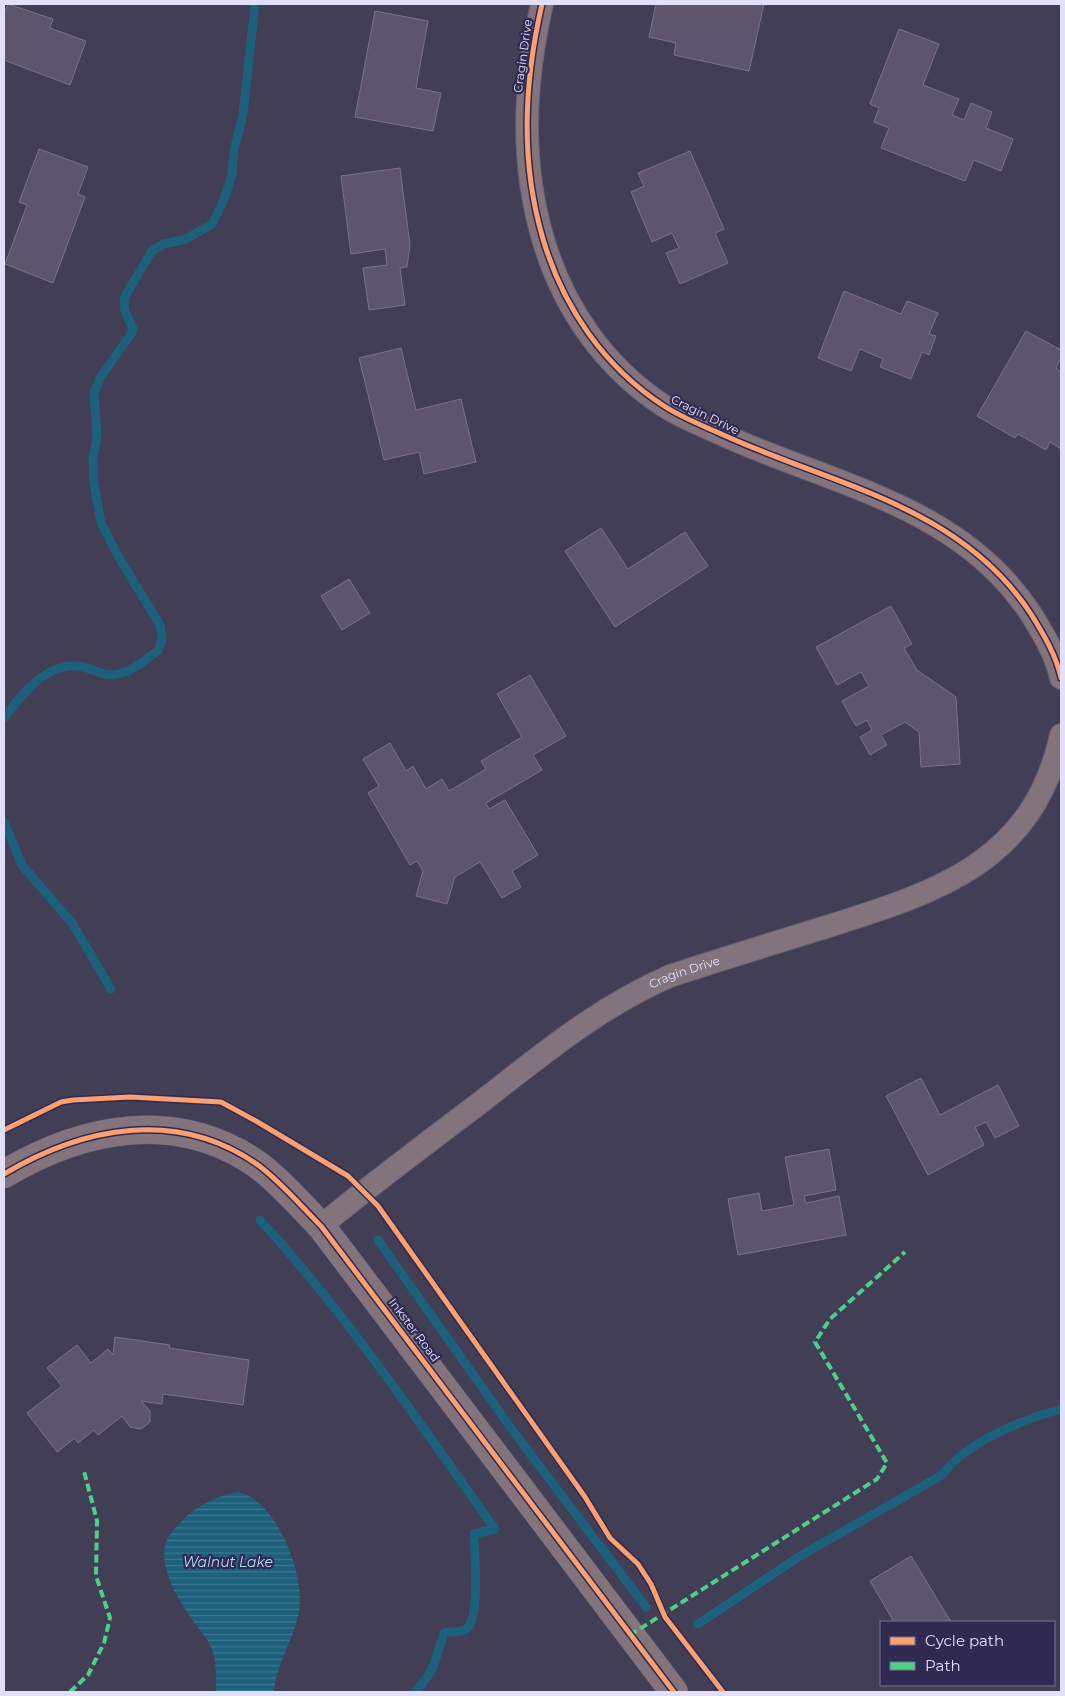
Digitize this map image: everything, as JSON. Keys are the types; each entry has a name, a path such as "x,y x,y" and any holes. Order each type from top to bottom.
{"street":[{"name":"Cragin Drive","path":"542,4 528,82 526,128 531,182 538,222 549,259 562,290 598,347 632,382 664,406 753,448 908,510 966,543 998,572 1019,596 1057,660 1061,678"},
{"name":"Cragin Drive","path":"321,1226 363,1191 571,1033 634,992 670,976 912,899 944,884 979,863 1004,843 1022,824 1058,762 1061,735"},
{"name":"Inkster Road","path":"4,1174 50,1149 94,1136 136,1129 194,1137 223,1147 258,1166 321,1226 674,1692"}],"water":[{"name":"Walnut Lake","path":"238,1492 252,1498 265,1509 276,1523 293,1559 297,1578 300,1596 297,1621 278,1671 274,1692 216,1692 213,1652 178,1598 169,1579 164,1560 164,1551 168,1539 175,1528 186,1517 207,1502"}],"building":[{"path":"8,4 53,19 50,28 86,41 70,85 4,60 4,14"},
{"path":"656,4 764,4 749,71 674,55 676,43 649,37"},
{"path":"375,11 428,21 416,88 441,93 433,131 355,117"},
{"path":"899,29 939,44 923,85 959,99 952,115 964,120 971,103 992,112 986,128 1013,139 1001,171 974,160 965,181 881,148 889,128 874,122 879,108 870,104"},
{"path":"39,149 88,167 78,194 85,197 53,283 5,264 27,205 19,202"},
{"path":"690,151 724,229 715,233 728,263 680,284 666,253 679,248 672,233 652,242 631,192 644,186 638,173"},
{"path":"400,168 410,245 407,267 400,268 405,305 369,310 363,268 387,265 385,249 351,254 341,176"},
{"path":"844,291 901,314 907,301 938,313 929,334 936,336 929,355 922,352 911,379 880,367 883,359 860,349 851,371 818,358"},
{"path":"1026,331 1061,350 1061,358 1056,368 1061,372 1061,449 1050,442 1046,450 1018,434 1015,438 977,416"},
{"path":"401,348 416,410 461,399 476,462 424,474 419,452 384,460 359,358"},
{"path":"601,528 628,569 685,532 708,566 615,627 565,551"},
{"path":"349,579 370,613 342,630 321,596"},
{"path":"891,606 912,644 904,648 917,670 956,697 960,764 921,767 919,732 905,722 881,735 887,745 870,755 860,737 872,730 867,720 856,726 842,701 869,686 861,672 837,685 816,647"},
{"path":"530,675 566,736 533,755 542,770 486,803 489,809 505,800 538,855 512,871 521,887 502,898 480,862 455,877 447,904 416,896 423,871 417,861 410,865 368,793 379,786 363,759 390,743 406,771 413,766 426,789 442,779 449,791 486,769 481,761 522,737 497,694"},
{"path":"921,1078 940,1115 998,1085 1019,1126 995,1138 986,1122 975,1127 984,1145 928,1175 886,1096"},
{"path":"829,1149 836,1190 804,1196 806,1203 839,1196 846,1235 738,1255 728,1199 759,1193 762,1211 794,1205 785,1157"},
{"path":"115,1337 170,1345 169,1348 249,1360 243,1405 163,1394 162,1404 141,1401 150,1411 150,1422 141,1429 130,1427 122,1416 98,1435 94,1430 78,1443 75,1438 57,1452 27,1413 62,1386 47,1368 77,1345 91,1363 108,1349 113,1355"},
{"path":"911,1556 950,1621 893,1621 870,1581"}],"waterway":[{"path":"4,718 26,691 44,675 55,670 66,666 77,666 108,675 122,673 140,664 158,651 162,639 160,625 118,556 101,523 94,483 93,459 97,437 94,393 100,378 131,334 133,329 125,311 124,298 152,251 164,244 186,239 212,224 223,202 232,175 234,150 243,115 255,4"},
{"path":"4,822 22,865 72,923 111,989"},
{"path":"260,1220 353,1332 495,1529 474,1534 475,1599 471,1623 464,1630 444,1633 432,1670 416,1692"},
{"path":"378,1240 513,1431 646,1607"},
{"path":"698,1624 800,1556 942,1475 952,1463 980,1443 1013,1426 1061,1409"}],"marked path":[{"path":"630,1635 877,1479 887,1463 815,1342 830,1319 905,1252"},
{"path":"70,1692 88,1675 104,1643 110,1618 96,1576 97,1521 84,1471"}],"cycle path":[{"path":"542,4 531,63 528,93 527,122 531,180 536,210 551,264 574,311 588,333 623,373 642,390 671,410 698,424 762,451 890,502 930,522 968,547 1002,577 1031,614 1053,653 1061,678"},
{"path":"4,1130 61,1102 73,1100 130,1097 221,1102 348,1176 378,1206 585,1497 610,1538 638,1564 651,1584 665,1617 723,1692"},
{"path":"4,1174 34,1158 66,1145 98,1135 130,1130 163,1130 195,1136 227,1147 258,1165 283,1186 321,1226 674,1692"}]}
